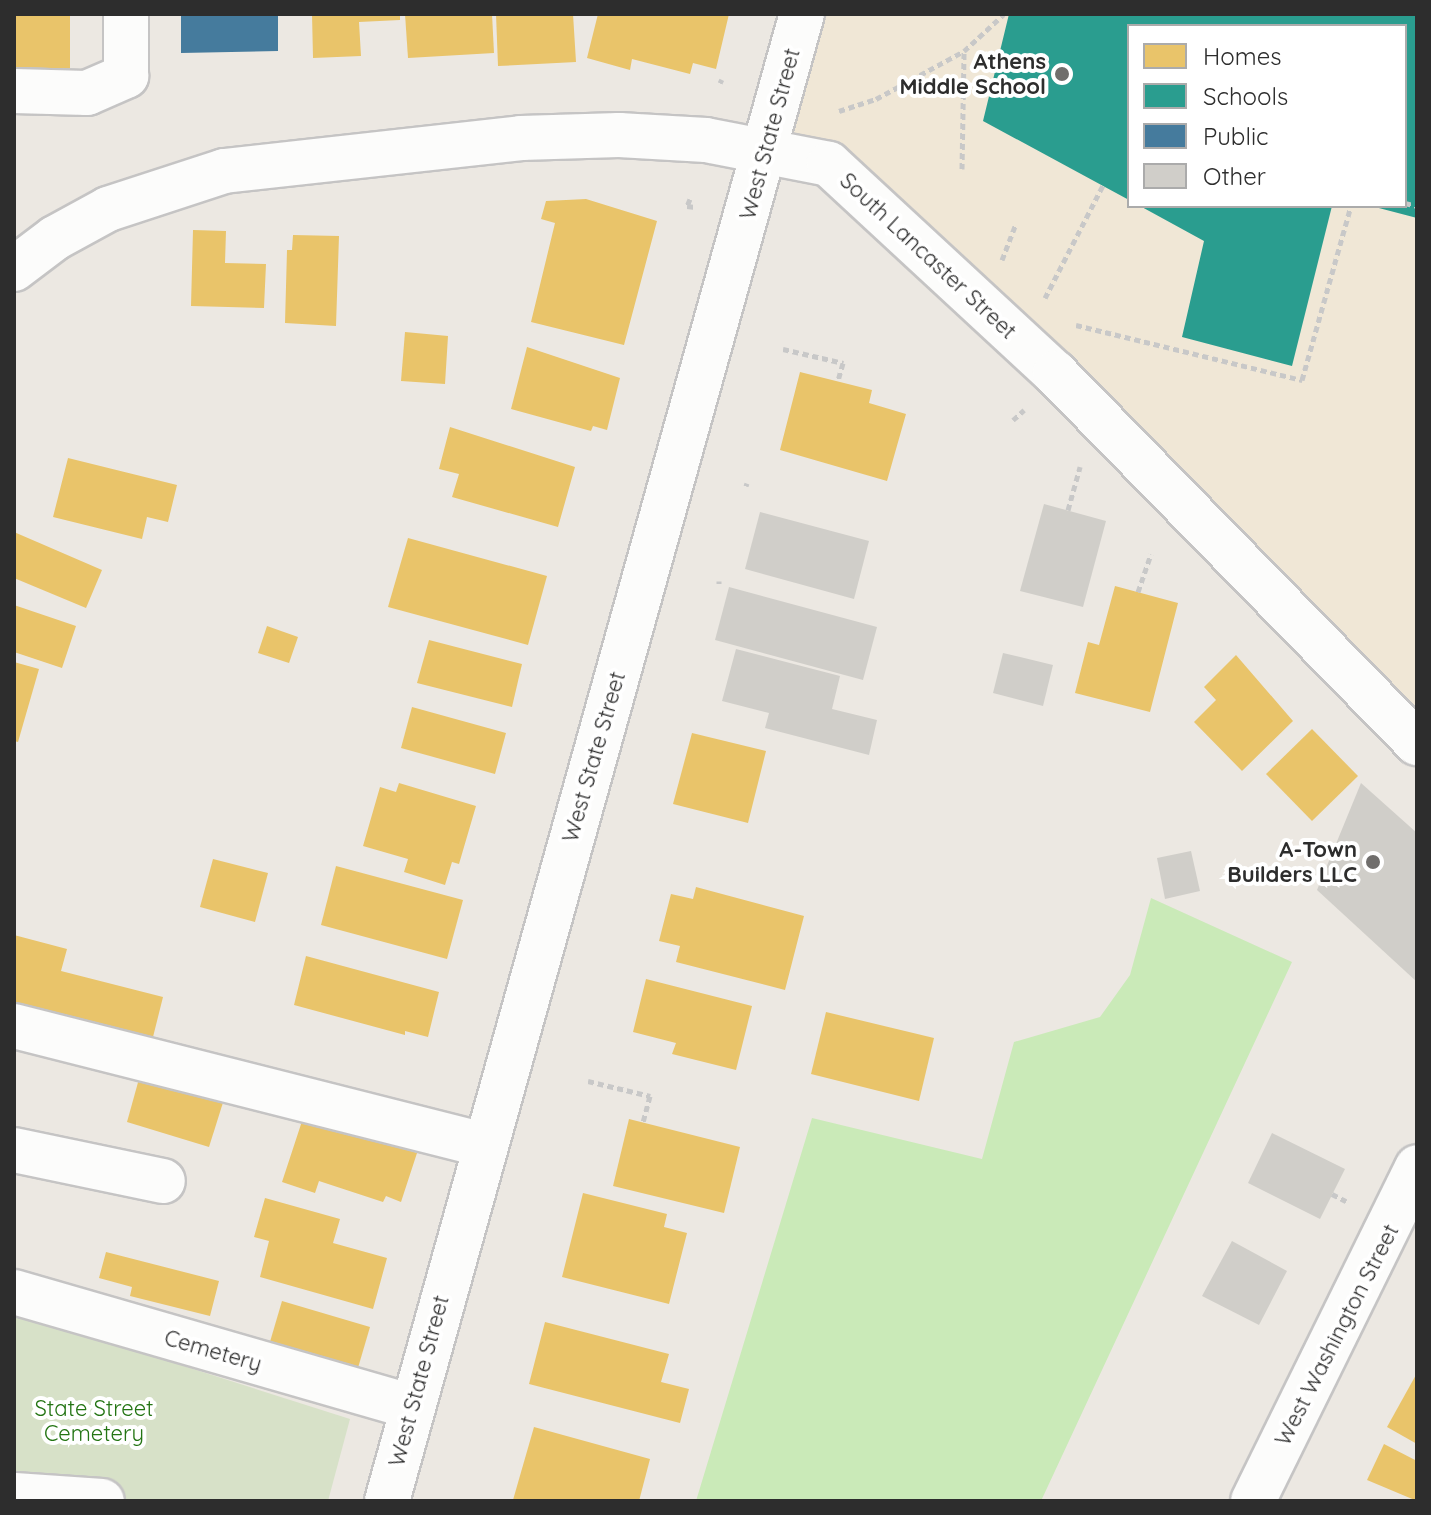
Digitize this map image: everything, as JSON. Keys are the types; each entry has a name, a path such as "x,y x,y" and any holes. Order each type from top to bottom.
{"street":[{"path":"14,91 87,93 126,76 126,14"},
{"name":"West State Street","path":"387,1501 802,14"},
{"name":"South Lancaster Street","path":"14,269 55,238 108,209 224,171 521,138 683,138 766,150 829,164 1055,373 1417,743"},
{"path":"14,1026 484,1145"},
{"path":"14,1150 163,1181"},
{"name":"West Washington Street","path":"1253,1501 1417,1167"},
{"name":"Cemetery","path":"14,1292 412,1407"},
{"path":"14,1495 102,1501"}],"path":[{"path":"839,111 876,99 964,51 1004,14"},
{"path":"962,169 964,51"},
{"path":"722,80 731,79"},
{"path":"1039,311 1103,185"},
{"path":"690,199 687,206 695,207"},
{"path":"1068,322 1302,380 1350,208"},
{"path":"998,269 1016,224"},
{"path":"783,349 843,363 838,381"},
{"path":"1068,510 1076,481"},
{"path":"1138,592 1151,554"},
{"path":"588,1081 650,1096 643,1123"}],"shaded area":[{"path":"802,14 1417,14 1417,743 828,164 766,150"}],"green space":[{"path":"1151,898 1292,962 1041,1501 696,1501 812,1118 982,1159 1014,1042 1100,1017 1130,975"},
{"name":"State Street Cemetery","path":"14,1312 350,1419 328,1501 14,1501"}],"building: Homes":[{"path":"14,14 70,14 70,69 14,70"},
{"path":"312,14 400,14 400,20 359,22 361,56 313,58"},
{"path":"405,14 492,14 494,53 408,58"},
{"path":"496,14 573,14 576,62 498,66"},
{"path":"598,14 729,14 716,69 693,63 690,74 632,59 630,70 587,58"},
{"path":"586,199 657,221 624,345 531,322 555,223 541,219 546,201"},
{"path":"193,230 226,231 225,263 266,264 264,308 191,306"},
{"path":"293,235 339,236 336,326 285,323 287,250 292,250"},
{"path":"405,332 448,336 445,384 401,381"},
{"path":"527,347 620,378 607,430 593,426 591,431 511,409"},
{"path":"800,372 872,390 869,403 906,414 887,481 780,450"},
{"path":"450,427 575,467 558,527 452,497 459,474 439,469"},
{"path":"68,458 177,485 168,522 147,517 142,539 53,517"},
{"path":"14,532 102,570 86,608 14,578"},
{"path":"408,538 547,576 528,645 388,607"},
{"path":"1115,586 1178,603 1150,712 1075,693 1088,642 1099,645"},
{"path":"14,605 76,626 62,668 14,652"},
{"path":"267,626 298,637 289,663 258,653"},
{"path":"429,640 522,664 512,707 417,683"},
{"path":"1236,655 1293,721 1242,771 1194,722 1216,700 1204,687"},
{"path":"14,662 39,669 18,742 14,741"},
{"path":"412,707 506,733 495,774 401,748"},
{"path":"1312,729 1358,776 1312,821 1266,774"},
{"path":"692,733 766,751 748,823 673,804"},
{"path":"399,783 476,806 459,864 452,862 445,885 404,872 408,859 363,846 380,787 396,792"},
{"path":"213,859 268,873 255,922 200,907"},
{"path":"336,866 463,900 447,959 321,925"},
{"path":"696,887 804,916 785,990 676,962 680,946 659,941 671,894 693,899"},
{"path":"14,935 67,949 61,971 163,997 152,1041 14,1005"},
{"path":"306,956 439,992 428,1037 405,1031 405,1035 294,1005"},
{"path":"646,979 752,1006 736,1070 672,1054 676,1043 633,1032"},
{"path":"826,1012 934,1038 919,1101 811,1074"},
{"path":"142,1068 226,1093 209,1147 127,1122"},
{"path":"305,1112 417,1153 401,1202 386,1196 383,1202 319,1181 315,1193 282,1182"},
{"path":"629,1119 740,1147 724,1213 613,1186"},
{"path":"583,1193 667,1214 664,1227 687,1233 669,1304 562,1277"},
{"path":"265,1198 340,1219 333,1243 387,1258 373,1309 260,1277 269,1241 254,1237"},
{"path":"106,1252 219,1281 210,1316 130,1296 132,1287 99,1278"},
{"path":"282,1301 370,1327 355,1378 267,1352"},
{"path":"545,1322 669,1354 661,1382 689,1389 680,1423 529,1384"},
{"path":"1417,1373 1417,1444 1387,1427"},
{"path":"534,1427 650,1459 639,1501 513,1500"},
{"path":"1384,1444 1417,1461 1417,1501 1367,1480"}],"building: Schools":[{"name":"Athens Middle School","path":"1009,14 1417,14 1417,218 1379,208 1407,208 1407,24 1127,24 1127,199 983,121"},
{"path":"1144,208 1332,208 1292,366 1182,337 1204,241"}],"building: Public":[{"path":"181,14 278,14 278,51 181,53"}],"building: Other":[{"path":"1044,504 1106,521 1083,607 1020,591"},
{"path":"760,512 869,541 854,599 745,569"},
{"path":"729,587 877,627 863,680 715,640"},
{"path":"736,649 840,676 832,709 877,720 869,755 765,728 769,713 722,701"},
{"path":"1003,653 1053,665 1043,706 993,693"},
{"name":"A-Town Builders LLC","path":"1361,783 1417,833 1417,982 1317,890"},
{"path":"1191,851 1200,891 1165,899 1157,858"},
{"path":"1272,1133 1345,1169 1320,1219 1248,1183"},
{"path":"1232,1241 1287,1271 1259,1325 1202,1296"}],"place":[{"name":"Athens Middle School","path":"1062,74"},
{"name":"A-Town Builders LLC","path":"1373,862"}]}
